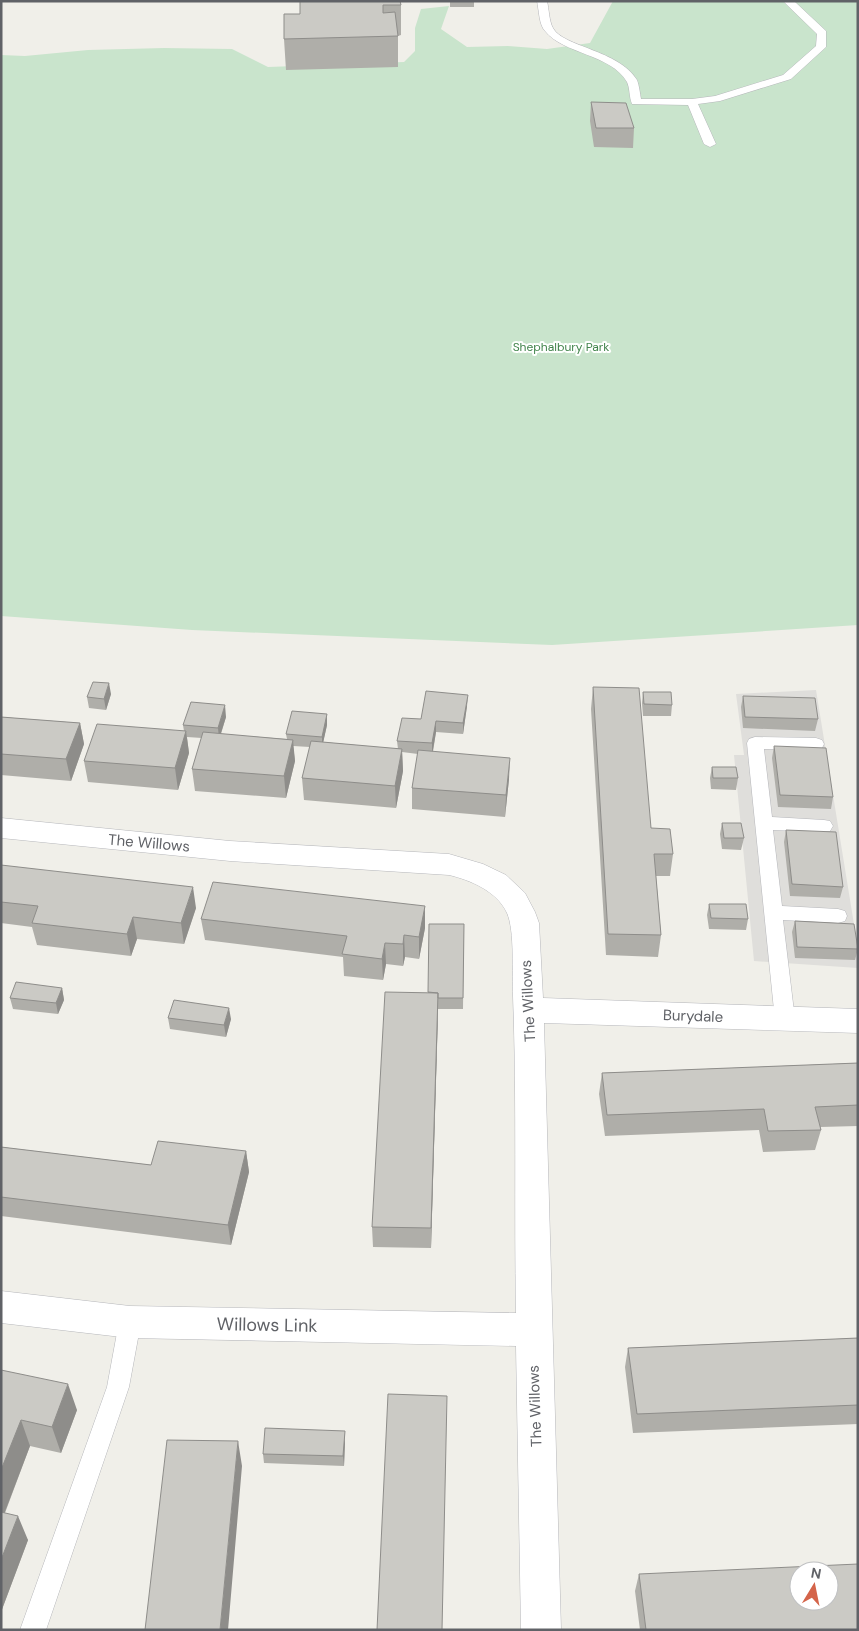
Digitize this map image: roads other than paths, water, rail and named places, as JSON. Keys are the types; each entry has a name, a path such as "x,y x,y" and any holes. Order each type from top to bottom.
{"street":[{"name":"The Willows","path":"1,828 87,838 230,850 436,862 461,866 483,874 500,885 513,899 521,913 529,1010 533,1330 541,1630"},
{"name":"Burydale","path":"529,1010 858,1021"},
{"name":"Willows Link","path":"1,1308 130,1322 533,1330"}],"lane":[{"path":"542,1 548,30 560,40 598,54 618,66 632,81 636,102 692,102 716,99 787,77 821,47 822,34 788,1"},
{"path":"692,102 710,144"},
{"path":"785,1020 755,743 816,744"},
{"path":"764,823 824,826"},
{"path":"774,913 838,916"},
{"path":"33,1630 118,1387 130,1322"}],"park label":[{"name":"Shephalbury Park","path":"561,347"}]}
